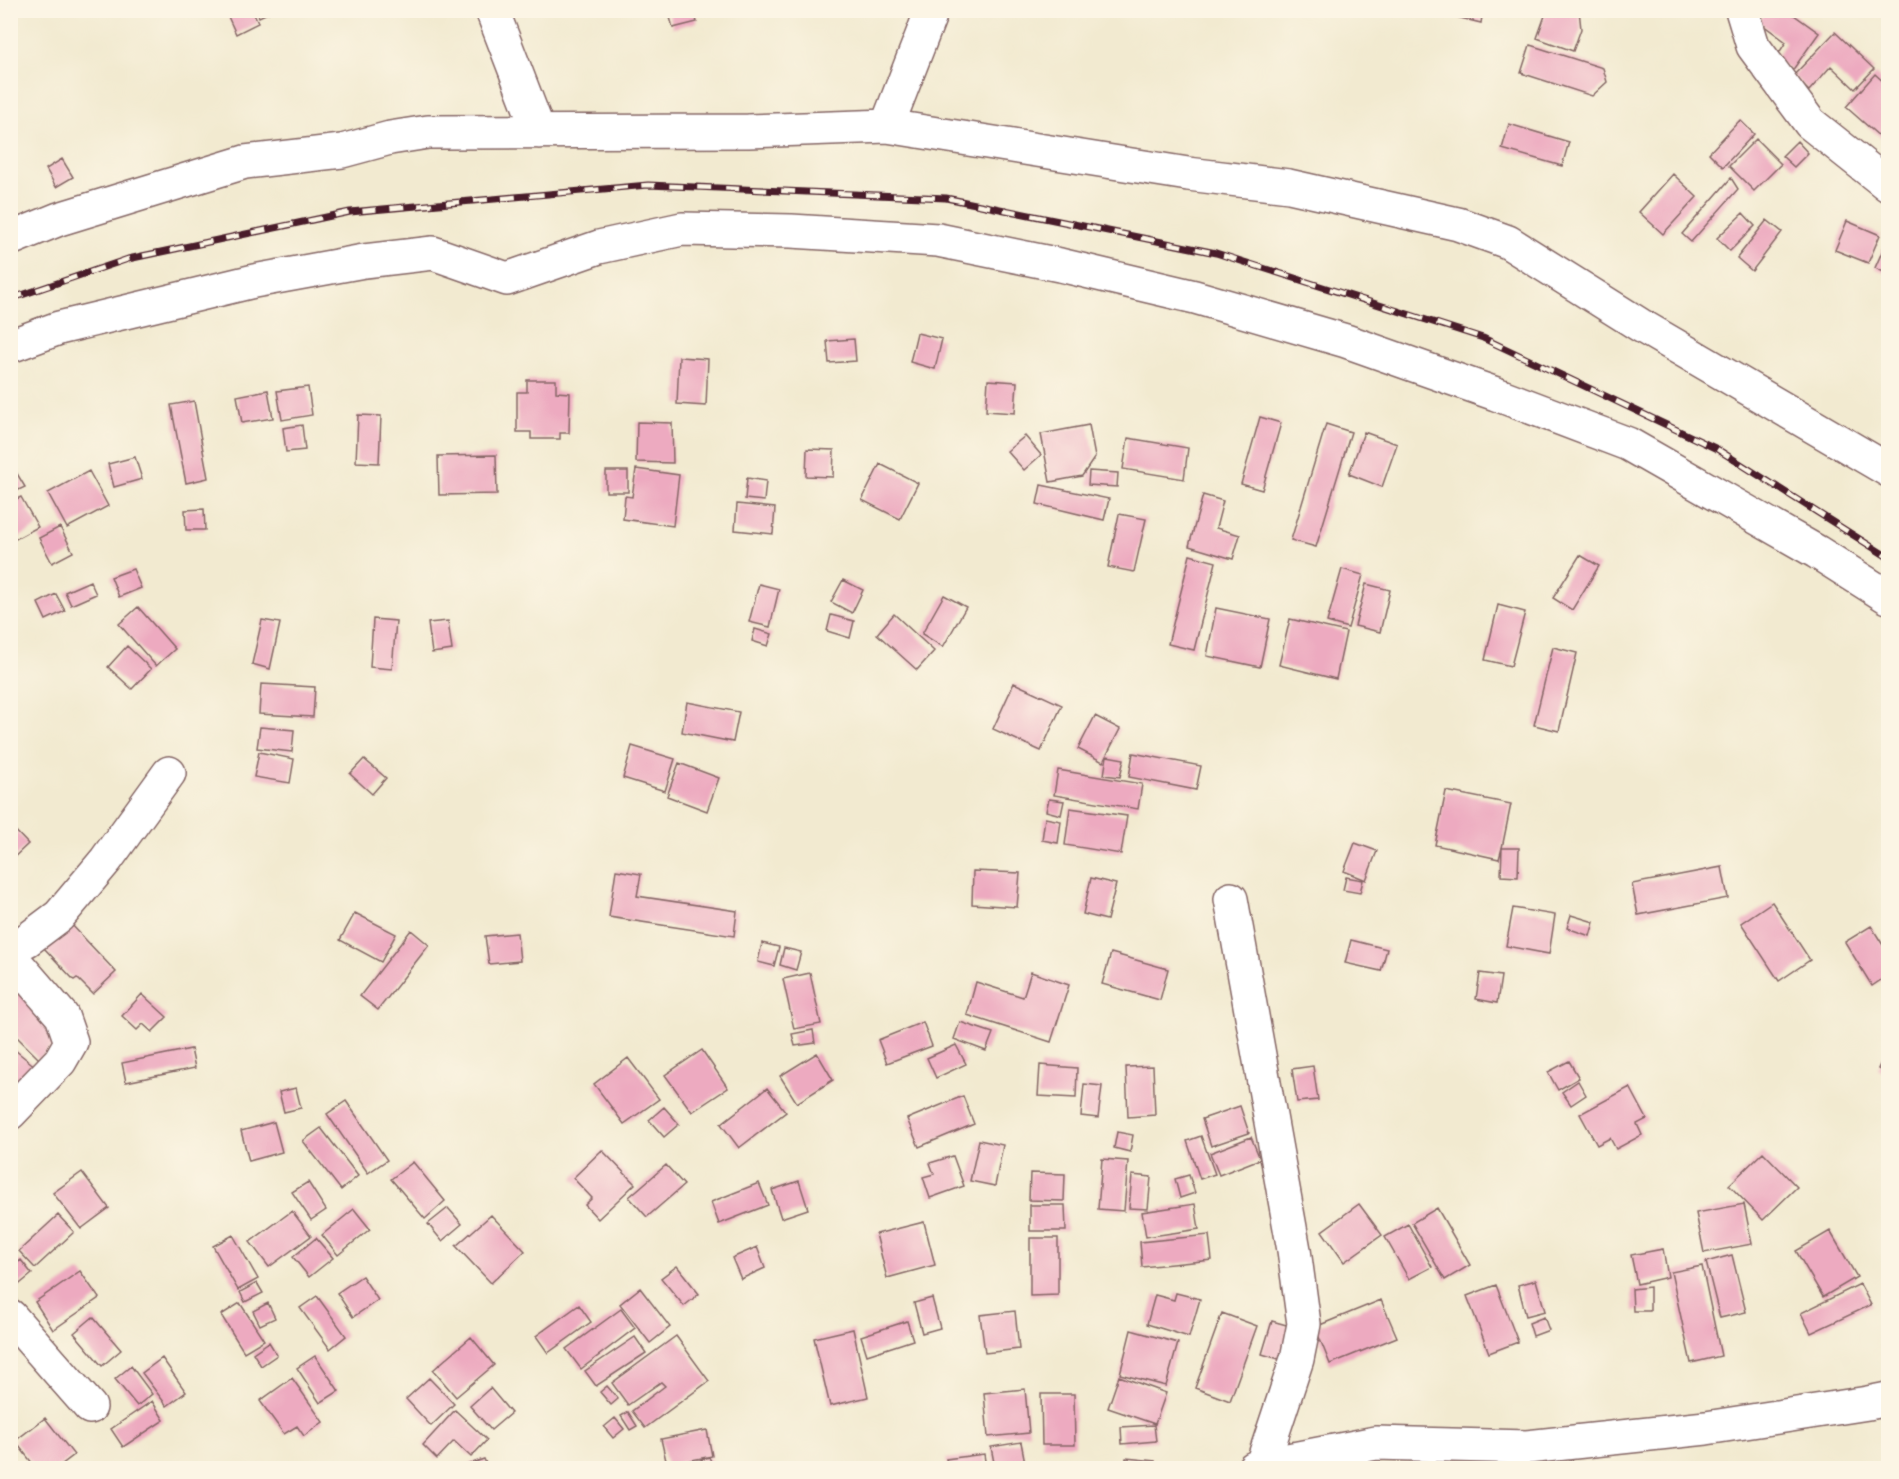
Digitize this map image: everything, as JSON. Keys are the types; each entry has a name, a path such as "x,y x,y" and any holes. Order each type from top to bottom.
{"street":[{"path":"492,10 539,132"},
{"path":"887,126 932,10"},
{"path":"1742,10 1753,46 1810,123 1888,185"},
{"path":"10,239 59,219 245,162 342,151 390,138 428,132 748,131 887,126 1188,174 1289,186 1458,224 1508,242 1640,325 1888,470"},
{"path":"10,346 59,328 254,281 364,261 433,253 507,279 599,247 682,229 791,231 938,240 1060,265 1195,297 1346,341 1496,394 1628,444 1817,552 1888,597"},
{"path":"10,948 27,940 60,916 106,860 169,773"},
{"path":"1231,899 1294,1250 1304,1324 1297,1359 1258,1467"},
{"path":"10,957 62,1016 71,1042 60,1060 10,1113"},
{"path":"10,1316 90,1407"},
{"path":"1258,1467 1376,1443 1527,1447 1682,1430 1888,1399"}],"building":[{"path":"225,10 252,10 258,23 236,34"},
{"path":"256,10 274,10 259,17"},
{"path":"668,10 694,10 697,22 673,28"},
{"path":"1445,10 1483,10 1481,23 1444,14"},
{"path":"1547,10 1579,10 1581,29 1573,51 1537,38"},
{"path":"1767,10 1787,10 1819,33 1792,71 1775,59 1786,42 1759,22"},
{"path":"1835,32 1874,69 1855,89 1831,66 1809,91 1793,76"},
{"path":"1530,45 1603,68 1607,82 1592,96 1521,73"},
{"path":"1875,74 1888,86 1888,144 1846,107"},
{"path":"1740,120 1754,134 1723,167 1709,153"},
{"path":"1509,124 1569,142 1562,166 1502,149"},
{"path":"1756,139 1781,164 1754,191 1729,166"},
{"path":"1797,141 1808,153 1794,167 1782,156"},
{"path":"62,159 73,177 56,187 46,169"},
{"path":"1673,174 1697,197 1663,234 1639,212"},
{"path":"1731,178 1738,189 1691,242 1682,234"},
{"path":"1743,213 1755,226 1730,251 1717,238"},
{"path":"1767,220 1782,232 1752,271 1737,258"},
{"path":"1847,221 1880,235 1868,263 1835,250"},
{"path":"1888,238 1888,274 1875,268"},
{"path":"917,333 942,339 935,369 910,362"},
{"path":"854,339 856,361 829,363 827,341"},
{"path":"679,357 708,359 706,406 677,404"},
{"path":"527,380 556,380 556,392 570,393 569,433 560,433 560,439 531,439 531,432 517,432 517,392 527,392"},
{"path":"988,380 1017,382 1015,413 986,411"},
{"path":"308,387 312,415 282,420 277,391"},
{"path":"268,390 273,418 242,423 237,396"},
{"path":"194,401 208,478 186,483 171,405"},
{"path":"358,415 381,416 379,463 356,462"},
{"path":"1260,417 1281,423 1262,490 1241,484"},
{"path":"637,422 672,423 673,463 636,462"},
{"path":"1326,424 1351,432 1316,547 1291,540"},
{"path":"302,425 305,450 286,452 283,428"},
{"path":"1089,425 1095,457 1082,476 1050,482 1041,434"},
{"path":"1364,432 1397,444 1382,487 1349,474"},
{"path":"1025,436 1041,455 1024,470 1007,451"},
{"path":"1128,438 1188,448 1184,479 1123,469"},
{"path":"807,449 834,450 833,477 806,476"},
{"path":"496,455 497,494 439,495 438,456"},
{"path":"135,457 142,479 114,487 108,464"},
{"path":"10,462 25,487 10,494"},
{"path":"880,464 918,483 900,519 862,500"},
{"path":"636,469 679,475 673,526 623,519 625,496 632,497"},
{"path":"89,471 108,506 67,528 48,493"},
{"path":"606,471 628,471 628,492 606,492"},
{"path":"1089,471 1118,473 1117,487 1088,485"},
{"path":"747,478 766,481 764,501 745,499"},
{"path":"1041,485 1109,499 1104,520 1037,504"},
{"path":"1203,495 1223,501 1216,528 1240,535 1233,559 1189,546"},
{"path":"21,497 38,527 10,542 10,502"},
{"path":"737,504 775,508 773,534 735,530"},
{"path":"204,509 205,530 186,530 185,510"},
{"path":"1119,514 1146,519 1134,572 1108,567"},
{"path":"60,527 73,552 52,563 39,538"},
{"path":"1190,555 1216,562 1194,650 1168,644"},
{"path":"1580,555 1599,566 1572,610 1553,598"},
{"path":"133,569 141,588 119,597 111,577"},
{"path":"1342,569 1363,575 1348,628 1327,622"},
{"path":"843,580 863,590 852,613 831,602"},
{"path":"90,581 96,594 71,605 65,592"},
{"path":"759,584 779,589 770,627 749,622"},
{"path":"1366,584 1390,590 1380,632 1355,626"},
{"path":"56,594 65,611 46,620 38,603"},
{"path":"944,595 966,607 943,647 922,634"},
{"path":"1498,605 1525,612 1511,666 1485,660"},
{"path":"138,607 175,649 156,666 119,624"},
{"path":"1216,608 1270,619 1260,667 1207,656"},
{"path":"894,614 934,651 917,670 877,634"},
{"path":"831,615 854,621 850,638 827,631"},
{"path":"373,619 396,621 392,669 370,667"},
{"path":"1290,619 1346,632 1336,679 1279,665"},
{"path":"262,620 280,623 270,669 252,664"},
{"path":"448,621 452,650 432,653 428,623"},
{"path":"755,629 772,634 768,646 752,641"},
{"path":"127,646 151,669 132,689 108,667"},
{"path":"1553,647 1577,653 1559,731 1534,725"},
{"path":"1014,683 1062,705 1041,751 993,729"},
{"path":"261,684 315,687 313,717 259,714"},
{"path":"687,702 739,712 733,742 682,732"},
{"path":"1095,716 1120,729 1103,762 1078,749"},
{"path":"260,727 294,730 292,752 257,748"},
{"path":"632,746 675,759 665,791 623,778"},
{"path":"259,752 294,759 290,783 254,777"},
{"path":"1133,753 1201,766 1196,790 1129,777"},
{"path":"1107,756 1124,759 1120,777 1104,775"},
{"path":"364,759 386,778 372,794 350,774"},
{"path":"679,763 719,778 707,811 667,796"},
{"path":"1058,770 1142,784 1138,809 1054,795"},
{"path":"1446,791 1511,804 1499,859 1435,845"},
{"path":"1049,799 1064,801 1061,815 1046,811"},
{"path":"1070,808 1127,816 1121,854 1065,845"},
{"path":"1045,818 1061,821 1058,843 1042,840"},
{"path":"10,825 28,844 10,861"},
{"path":"1355,843 1377,851 1366,880 1344,871"},
{"path":"1502,848 1519,848 1518,877 1501,876"},
{"path":"1722,867 1728,898 1638,915 1632,884"},
{"path":"616,870 641,874 637,896 737,911 734,936 609,917"},
{"path":"973,871 1020,873 1017,907 972,904"},
{"path":"1346,877 1363,880 1360,893 1343,890"},
{"path":"1091,878 1116,884 1107,920 1083,914"},
{"path":"1772,902 1810,960 1779,981 1741,923"},
{"path":"1513,908 1555,915 1549,954 1506,946"},
{"path":"355,913 396,934 381,962 340,940"},
{"path":"1571,915 1594,922 1590,936 1567,928"},
{"path":"70,923 116,972 93,994 77,978 74,980 44,948"},
{"path":"1871,926 1888,953 1888,975 1872,986 1845,942"},
{"path":"411,930 429,945 378,1010 360,996"},
{"path":"517,933 520,961 489,964 485,936"},
{"path":"1351,940 1387,949 1381,971 1345,963"},
{"path":"762,943 779,947 774,966 758,962"},
{"path":"784,948 801,952 796,970 780,965"},
{"path":"1111,953 1168,969 1160,1000 1102,984"},
{"path":"1031,972 1069,985 1051,1042 967,1015 976,982 1023,997"},
{"path":"810,973 821,1024 794,1029 783,979"},
{"path":"1480,973 1501,976 1497,1003 1476,999"},
{"path":"10,976 66,1032 39,1059 10,1030"},
{"path":"142,994 167,1017 152,1032 143,1024 137,1030 122,1016"},
{"path":"923,1022 932,1046 887,1063 878,1040"},
{"path":"960,1022 993,1033 986,1051 954,1039"},
{"path":"813,1030 815,1043 795,1046 792,1034"},
{"path":"956,1045 966,1064 936,1078 927,1058"},
{"path":"10,1046 36,1067 10,1098"},
{"path":"1888,1048 1888,1074 1878,1069"},
{"path":"191,1049 195,1068 126,1082 122,1063"},
{"path":"702,1050 728,1088 692,1112 665,1075"},
{"path":"817,1053 833,1080 797,1103 780,1076"},
{"path":"628,1058 659,1099 624,1124 594,1084"},
{"path":"1569,1061 1579,1078 1558,1090 1548,1072"},
{"path":"1040,1065 1077,1068 1076,1098 1038,1096"},
{"path":"1153,1066 1155,1115 1128,1117 1126,1067"},
{"path":"1313,1066 1318,1100 1297,1102 1292,1069"},
{"path":"1578,1081 1586,1095 1571,1105 1562,1092"},
{"path":"1084,1084 1102,1086 1098,1118 1081,1116"},
{"path":"1630,1087 1647,1119 1637,1124 1642,1135 1616,1149 1610,1138 1597,1145 1580,1114"},
{"path":"296,1088 301,1108 284,1112 279,1092"},
{"path":"767,1088 786,1112 739,1148 721,1124"},
{"path":"963,1096 974,1124 919,1147 907,1119"},
{"path":"346,1101 387,1160 368,1173 327,1114"},
{"path":"1240,1106 1249,1133 1211,1146 1202,1119"},
{"path":"664,1107 679,1124 664,1137 649,1120"},
{"path":"274,1122 282,1152 249,1161 241,1131"},
{"path":"321,1128 358,1176 341,1190 303,1141"},
{"path":"1117,1132 1133,1135 1130,1152 1114,1148"},
{"path":"1201,1136 1215,1174 1200,1179 1187,1141"},
{"path":"1251,1137 1260,1159 1219,1175 1210,1153"},
{"path":"979,1140 1003,1145 995,1186 970,1181"},
{"path":"602,1150 635,1184 598,1219 585,1205 592,1198 573,1178"},
{"path":"1763,1152 1797,1187 1763,1220 1729,1185"},
{"path":"953,1156 964,1186 930,1198 923,1177 934,1174 930,1163"},
{"path":"1102,1159 1128,1161 1124,1211 1098,1209"},
{"path":"413,1162 445,1201 425,1219 391,1179"},
{"path":"666,1165 684,1185 647,1217 629,1197"},
{"path":"82,1172 109,1208 81,1229 53,1193"},
{"path":"1030,1173 1065,1174 1064,1201 1029,1200"},
{"path":"1132,1175 1151,1177 1148,1209 1129,1208"},
{"path":"1189,1175 1195,1193 1180,1198 1175,1179"},
{"path":"799,1181 808,1209 781,1218 772,1190"},
{"path":"308,1182 326,1210 311,1220 292,1192"},
{"path":"759,1183 768,1205 719,1224 711,1202"},
{"path":"1195,1204 1199,1229 1146,1237 1142,1212"},
{"path":"1359,1204 1382,1235 1344,1262 1322,1231"},
{"path":"1744,1204 1752,1244 1704,1253 1696,1213"},
{"path":"1030,1205 1065,1205 1066,1231 1030,1231"},
{"path":"448,1208 462,1224 442,1241 428,1224"},
{"path":"1437,1208 1470,1265 1445,1280 1412,1223"},
{"path":"354,1209 370,1229 338,1255 322,1235"},
{"path":"292,1211 311,1236 269,1267 250,1242"},
{"path":"58,1215 74,1232 35,1268 19,1251"},
{"path":"491,1215 525,1251 491,1283 456,1246"},
{"path":"924,1222 935,1265 887,1278 876,1234"},
{"path":"1408,1224 1432,1267 1409,1279 1385,1237"},
{"path":"1830,1231 1857,1277 1823,1297 1796,1251"},
{"path":"233,1235 258,1279 238,1290 213,1246"},
{"path":"1209,1235 1212,1260 1142,1267 1140,1242"},
{"path":"316,1238 333,1258 309,1277 293,1257"},
{"path":"1030,1238 1058,1238 1058,1295 1030,1296"},
{"path":"757,1247 765,1268 741,1279 732,1258"},
{"path":"1663,1249 1668,1277 1637,1284 1631,1255"},
{"path":"1732,1255 1746,1312 1720,1318 1706,1262"},
{"path":"21,1260 32,1274 16,1287 10,1280 10,1269"},
{"path":"677,1266 699,1294 684,1306 661,1278"},
{"path":"1702,1266 1721,1356 1691,1363 1671,1272"},
{"path":"80,1271 99,1298 53,1330 35,1302"},
{"path":"362,1276 378,1300 353,1317 337,1293"},
{"path":"1536,1280 1545,1311 1526,1316 1518,1285"},
{"path":"257,1283 263,1293 245,1302 240,1292"},
{"path":"1860,1284 1871,1305 1811,1333 1801,1313"},
{"path":"1496,1285 1518,1342 1489,1353 1467,1296"},
{"path":"1650,1287 1650,1311 1633,1311 1632,1289"},
{"path":"640,1288 670,1327 650,1343 620,1304"},
{"path":"1176,1293 1200,1299 1189,1337 1147,1324 1155,1295 1174,1300"},
{"path":"317,1296 346,1336 330,1349 300,1308"},
{"path":"932,1298 940,1328 922,1333 914,1303"},
{"path":"1381,1300 1397,1337 1330,1364 1315,1327"},
{"path":"240,1303 264,1340 244,1352 221,1315"},
{"path":"268,1303 275,1318 260,1325 253,1311"},
{"path":"579,1305 591,1322 548,1353 536,1336"},
{"path":"621,1309 635,1328 581,1369 566,1349"},
{"path":"1015,1311 1019,1349 985,1353 980,1315"},
{"path":"1222,1313 1257,1326 1230,1401 1195,1388"},
{"path":"93,1317 121,1350 102,1366 74,1333"},
{"path":"1544,1317 1549,1330 1533,1336 1529,1323"},
{"path":"907,1321 913,1340 867,1355 861,1336"},
{"path":"1272,1321 1301,1329 1292,1363 1262,1354"},
{"path":"853,1329 868,1397 830,1406 814,1338"},
{"path":"1131,1330 1178,1343 1166,1386 1120,1374"},
{"path":"676,1336 709,1381 645,1428 632,1411 665,1386 661,1382 628,1405 612,1383"},
{"path":"471,1337 494,1365 456,1397 433,1370"},
{"path":"635,1337 646,1353 596,1386 585,1371"},
{"path":"269,1342 277,1355 261,1366 253,1353"},
{"path":"315,1356 339,1391 320,1403 297,1368"},
{"path":"162,1358 186,1392 167,1406 142,1373"},
{"path":"131,1366 152,1394 137,1406 115,1379"},
{"path":"1119,1376 1166,1393 1155,1424 1108,1408"},
{"path":"292,1378 323,1422 304,1436 297,1426 284,1434 260,1401"},
{"path":"429,1378 454,1404 431,1426 406,1399"},
{"path":"607,1386 618,1399 611,1405 600,1392"},
{"path":"490,1388 511,1413 491,1430 470,1406"},
{"path":"1025,1389 1029,1433 988,1437 984,1393"},
{"path":"1041,1394 1074,1394 1075,1445 1042,1445"},
{"path":"152,1401 164,1420 123,1447 111,1429"},
{"path":"455,1410 487,1440 471,1457 454,1441 437,1459 423,1445"},
{"path":"628,1412 637,1426 630,1430 621,1416"},
{"path":"45,1418 74,1455 57,1468 36,1468 15,1441"},
{"path":"615,1418 624,1429 613,1438 604,1427"},
{"path":"1154,1425 1156,1441 1122,1444 1121,1427"},
{"path":"707,1430 712,1456 667,1465 661,1439"},
{"path":"1021,1442 1026,1468 995,1468 991,1447"},
{"path":"984,1454 986,1468 948,1468 946,1459"},
{"path":"709,1457 714,1468 680,1468"},
{"path":"1126,1458 1155,1461 1154,1468 1125,1468"},
{"path":"484,1459 488,1468 458,1468"}],"railway":[{"path":"10,299 128,259 350,212 648,185 946,198 1216,253 1483,338 1717,449 1888,557"}]}
